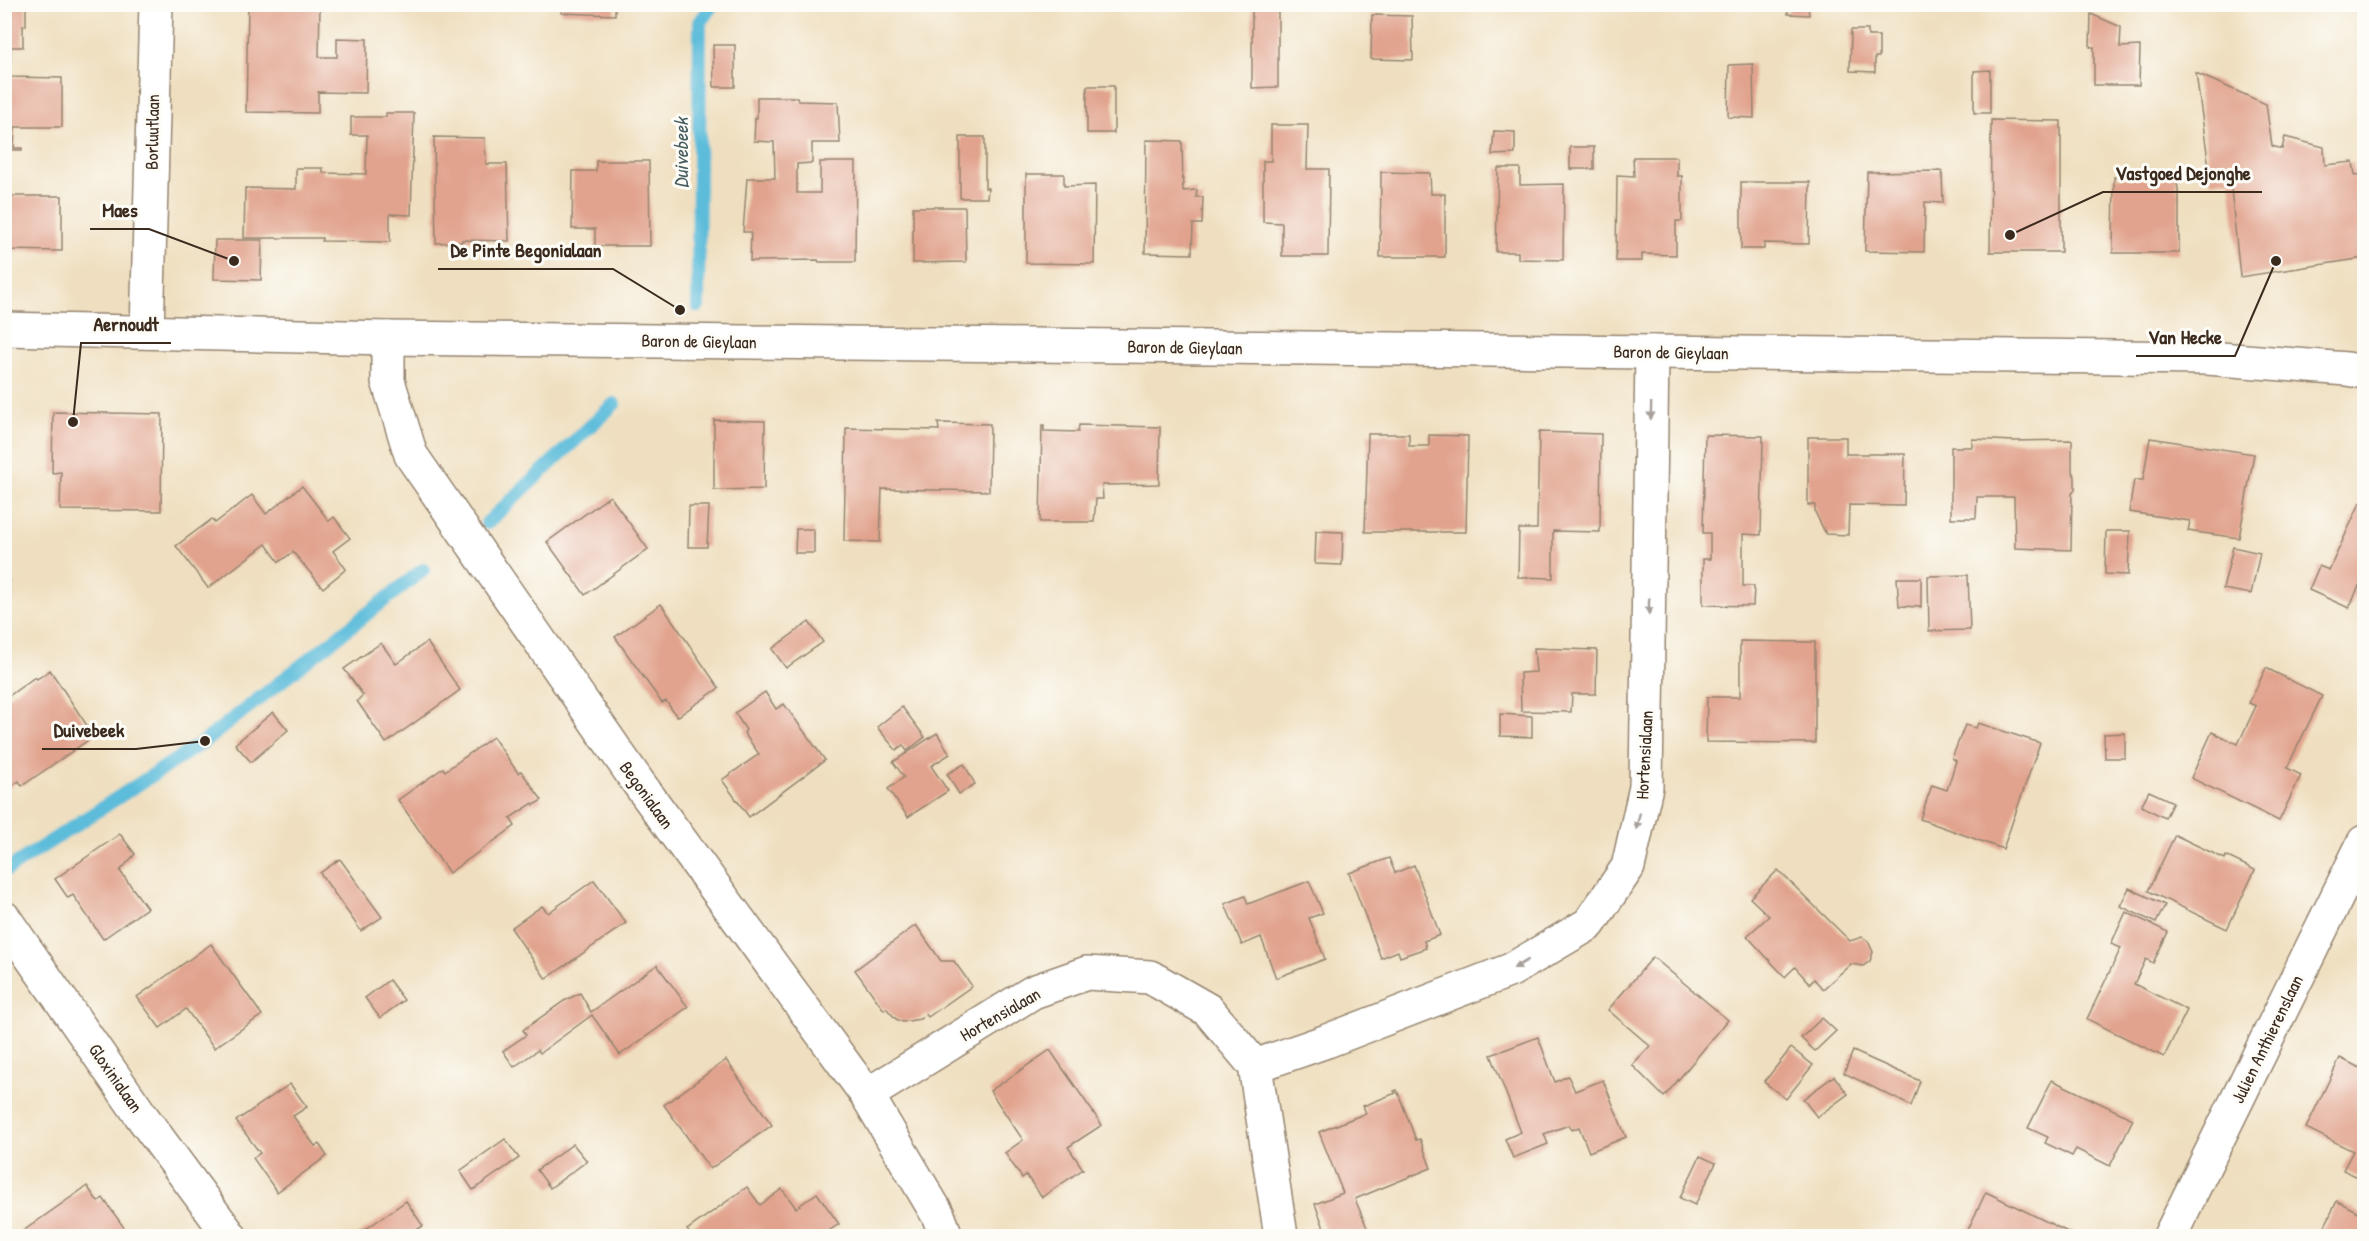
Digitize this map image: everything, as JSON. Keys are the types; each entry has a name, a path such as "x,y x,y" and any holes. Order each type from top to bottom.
{"street":[{"name":"Borluutlaan","path":"147,332 156,4"},
{"name":"Baron de Gieylaan","path":"4,329 388,338 2207,358 2364,372"},
{"name":"Begonialaan","path":"388,338 388,381 411,455 637,781 867,1095 938,1215 946,1236"},
{"name":"Hortensialaan","path":"867,1095 1033,992 1087,973 1150,978 1208,1010 1255,1066 1327,1041 1511,970 1589,924 1628,867 1646,787 1652,352"},
{"name":"Julien Anthierenslaan","path":"2170,1236 2364,842"},
{"name":"Gloxinialaan","path":"4,918 140,1114 230,1236"},
{"path":"1255,1066 1281,1236"}],"building":[{"path":"248,4 320,4 319,57 337,57 337,38 367,39 366,93 318,92 318,113 246,112"},
{"path":"562,4 615,4 615,15 561,13"},
{"path":"1252,4 1276,4 1276,12 1278,12 1278,87 1252,88"},
{"path":"1365,4 1382,4 1382,9 1365,8"},
{"path":"1526,4 1555,4 1555,8 1526,6"},
{"path":"1788,4 1808,4 1809,15 1788,14"},
{"path":"4,5 26,5 23,47 4,47"},
{"path":"2091,14 2121,27 2120,47 2140,46 2139,85 2094,85 2094,47 2090,47"},
{"path":"1372,15 1412,16 1413,60 1371,59"},
{"path":"1851,30 1868,30 1868,36 1879,36 1879,57 1875,57 1875,72 1850,71"},
{"path":"713,45 735,45 735,87 714,87"},
{"path":"4,49 11,49 10,77 62,78 62,127 15,127 14,148 22,148 22,150 4,150"},
{"path":"1753,64 1754,118 1728,117 1729,65"},
{"path":"1990,70 1990,113 1974,113 1974,71"},
{"path":"2196,73 2266,104 2272,146 2282,149 2285,137 2324,147 2325,165 2353,162 2355,175 2364,174 2364,258 2240,277 2230,179 2211,182"},
{"path":"1087,86 1114,86 1114,133 1087,133"},
{"path":"757,97 797,97 798,101 838,102 840,143 812,143 812,163 797,164 797,193 820,193 820,162 856,162 855,262 750,261 751,232 743,232 747,178 775,178 774,142 754,141"},
{"path":"386,113 414,113 411,215 390,214 390,242 322,241 322,238 244,238 245,188 296,189 296,168 323,168 323,173 366,174 367,135 351,135 351,117 386,117"},
{"path":"1991,120 2061,121 2061,252 1990,252"},
{"path":"1271,125 1308,125 1307,169 1329,169 1328,256 1282,256 1282,223 1263,222 1263,161 1271,161"},
{"path":"1494,131 1515,132 1515,154 1492,155"},
{"path":"434,137 485,138 486,164 507,164 509,241 462,240 462,242 436,243"},
{"path":"960,137 985,137 987,198 960,198"},
{"path":"1146,140 1182,141 1183,191 1197,190 1196,197 1203,197 1202,224 1193,224 1192,254 1145,253"},
{"path":"1570,147 1594,147 1594,169 1570,169"},
{"path":"1633,157 1677,157 1677,176 1682,176 1682,221 1676,221 1676,255 1642,254 1642,261 1616,261 1617,175 1634,176"},
{"path":"596,161 649,161 650,246 595,246 595,229 572,229 573,171 596,171"},
{"path":"1498,168 1520,168 1520,185 1564,184 1563,260 1518,259 1518,252 1496,252"},
{"path":"1942,171 1943,203 1925,202 1924,252 1865,251 1867,172"},
{"path":"1381,172 1430,173 1431,194 1445,194 1445,257 1380,257"},
{"path":"1026,174 1064,174 1064,186 1095,185 1094,264 1026,263"},
{"path":"2176,176 2179,196 2179,253 2113,253 2114,177"},
{"path":"1741,182 1810,182 1809,244 1764,243 1764,249 1741,249"},
{"path":"4,196 62,196 62,251 4,250"},
{"path":"913,207 965,207 966,262 913,263"},
{"path":"215,240 262,240 261,280 214,279"},
{"path":"53,412 162,414 161,511 60,510 61,472 52,473"},
{"path":"714,420 765,421 764,489 714,490"},
{"path":"938,423 990,424 989,491 882,489 880,542 844,541 846,428 939,430"},
{"path":"1042,425 1044,425 1044,431 1078,432 1079,425 1160,427 1159,484 1102,485 1103,499 1096,499 1094,522 1040,522"},
{"path":"1539,432 1601,434 1600,532 1553,531 1553,578 1518,577 1519,529 1537,529"},
{"path":"1368,434 1409,434 1409,446 1429,446 1429,435 1468,436 1466,532 1365,532"},
{"path":"1705,435 1763,436 1761,535 1743,534 1743,586 1754,586 1753,606 1703,605 1703,559 1710,559 1710,533 1703,533"},
{"path":"1808,437 1846,437 1846,454 1905,454 1904,506 1849,505 1848,535 1826,534 1815,512 1815,505 1808,505"},
{"path":"2150,438 2254,454 2239,538 2188,531 2190,521 2129,512 2134,480 2143,480"},
{"path":"1972,439 2072,440 2072,471 2075,477 2075,489 2072,494 2071,550 2015,548 2014,497 1977,497 1976,518 1951,518 1951,447 1972,447"},
{"path":"302,486 329,521 334,517 350,538 333,551 346,569 323,588 293,552 279,562 266,544 208,588 176,546 212,519 215,523 252,495 266,514"},
{"path":"610,496 648,549 585,595 547,542"},
{"path":"2360,503 2364,505 2364,588 2359,586 2349,608 2309,590 2319,566 2329,570"},
{"path":"689,506 709,506 707,547 688,547"},
{"path":"796,529 814,529 814,553 795,553"},
{"path":"1316,531 1343,532 1342,565 1315,564"},
{"path":"2106,531 2130,531 2128,575 2105,574"},
{"path":"7,533 10,598 4,598 4,534"},
{"path":"2233,547 2260,553 2251,594 2223,589"},
{"path":"1968,575 1970,630 1929,631 1928,576"},
{"path":"1897,578 1921,578 1921,607 1899,606"},
{"path":"661,604 719,688 677,717 666,701 662,703 615,637"},
{"path":"809,622 823,642 786,668 772,649"},
{"path":"1740,641 1815,642 1815,743 1706,742 1707,697 1740,697"},
{"path":"427,642 460,690 386,743 357,701 363,695 344,669 381,643 396,664"},
{"path":"1534,648 1597,650 1596,694 1572,694 1571,712 1521,711 1520,673 1536,672"},
{"path":"2266,668 2322,696 2287,768 2301,775 2279,821 2191,778 2212,732 2238,744 2256,706 2249,703"},
{"path":"50,670 94,736 22,786 19,781 4,791 4,696 6,698 35,677 37,679"},
{"path":"765,692 776,709 784,704 825,760 749,817 722,780 759,754 744,733 746,730 735,713"},
{"path":"902,707 925,737 907,751 903,745 896,750 877,727"},
{"path":"273,712 288,730 251,762 235,744"},
{"path":"1500,714 1532,716 1532,737 1500,736"},
{"path":"1978,723 2040,743 2003,849 1920,819 1932,785 1947,790 1956,761 1952,758 1965,725 1976,728"},
{"path":"937,733 950,754 931,766 948,791 908,817 888,789 904,777 893,762"},
{"path":"2125,733 2125,758 2105,758 2104,734"},
{"path":"493,737 518,773 521,771 542,800 510,818 515,826 449,873 398,800 443,768 445,771"},
{"path":"964,764 975,784 959,794 947,774"},
{"path":"2149,791 2173,802 2165,818 2141,806"},
{"path":"120,834 135,854 120,871 147,908 103,939 73,895 68,898 55,879"},
{"path":"2175,835 2225,859 2226,856 2255,870 2227,929 2148,891"},
{"path":"1389,858 1395,873 1414,865 1440,935 1424,941 1426,948 1400,957 1398,951 1381,958 1349,873"},
{"path":"340,859 382,917 361,931 320,873"},
{"path":"1778,870 1850,941 1862,937 1868,941 1873,952 1870,961 1863,966 1851,964 1823,989 1814,979 1810,984 1795,967 1785,977 1747,936 1769,916 1750,898"},
{"path":"594,880 626,923 546,979 511,928 542,906 548,913"},
{"path":"1309,881 1323,913 1309,918 1325,959 1276,978 1261,937 1242,945 1225,904 1245,896 1248,904"},
{"path":"2129,888 2165,905 2156,923 2120,906"},
{"path":"2126,912 2168,932 2153,963 2146,959 2134,984 2187,1010 2164,1057 2087,1019 2121,948 2111,944"},
{"path":"916,925 941,961 954,961 972,986 928,1017 926,1014 920,1019 903,1022 896,1019 886,1008 884,1010 855,970"},
{"path":"211,944 262,1015 214,1048 186,1009 160,1028 137,997"},
{"path":"1653,957 1728,1020 1664,1097 1632,1065 1650,1046 1608,1010"},
{"path":"657,965 688,1007 620,1055 592,1015 540,1053 538,1050 514,1067 503,1051 526,1035 523,1030 564,1001 580,993 591,1012"},
{"path":"389,980 404,1000 380,1018 365,998"},
{"path":"1822,1018 1836,1031 1815,1051 1801,1038"},
{"path":"1538,1037 1555,1082 1568,1076 1575,1091 1603,1080 1626,1137 1589,1152 1579,1127 1572,1130 1569,1125 1544,1134 1548,1144 1513,1158 1505,1139 1521,1132 1491,1055"},
{"path":"1791,1048 1813,1065 1786,1099 1764,1082"},
{"path":"1050,1050 1102,1125 1068,1147 1083,1169 1042,1197 1026,1175 1022,1178 1005,1153 1023,1140 990,1091"},
{"path":"1853,1051 1920,1081 1911,1106 1844,1073"},
{"path":"2340,1058 2364,1070 2364,1180 2343,1170 2353,1151 2306,1128"},
{"path":"726,1060 772,1125 710,1169 664,1105"},
{"path":"1834,1076 1848,1094 1817,1117 1803,1099"},
{"path":"2052,1080 2133,1119 2110,1166 2076,1149 2072,1156 2045,1143 2048,1137 2028,1128"},
{"path":"290,1084 307,1107 293,1116 315,1146 319,1144 327,1156 277,1192 253,1158 260,1153 236,1121"},
{"path":"1397,1090 1416,1140 1420,1139 1431,1168 1355,1199 1368,1230 1350,1236 1327,1236 1315,1204 1343,1193 1319,1132 1366,1113 1363,1106 1396,1093 1394,1091"},
{"path":"505,1139 519,1158 473,1190 460,1171"},
{"path":"573,1144 587,1161 550,1188 537,1170"},
{"path":"1700,1156 1716,1163 1695,1205 1680,1198"},
{"path":"87,1186 98,1202 103,1198 130,1236 16,1236"},
{"path":"747,1187 760,1205 782,1189 796,1208 817,1193 839,1224 821,1236 753,1236 750,1232 744,1236 692,1236 687,1230"},
{"path":"1986,1192 2076,1236 1965,1236"},
{"path":"406,1201 423,1226 407,1236 356,1236"},
{"path":"2337,1201 2364,1215 2364,1236 2320,1236"}],"waterway":[{"name":"Duivebeek","path":"698,306 700,22 713,4"},
{"name":"Duivebeek","path":"487,523 614,404"},
{"name":"Duivebeek","path":"5,871 205,741 423,570"}],"place":[{"name":"Vastgoed Dejonghe","path":"2010,235"},
{"name":"Maes","path":"234,261"},
{"name":"Van Hecke","path":"2276,261"},
{"name":"De Pinte Begonialaan","path":"680,310"},
{"name":"Aernoudt","path":"73,422"},
{"name":"Duivebeek","path":"205,741"}]}
